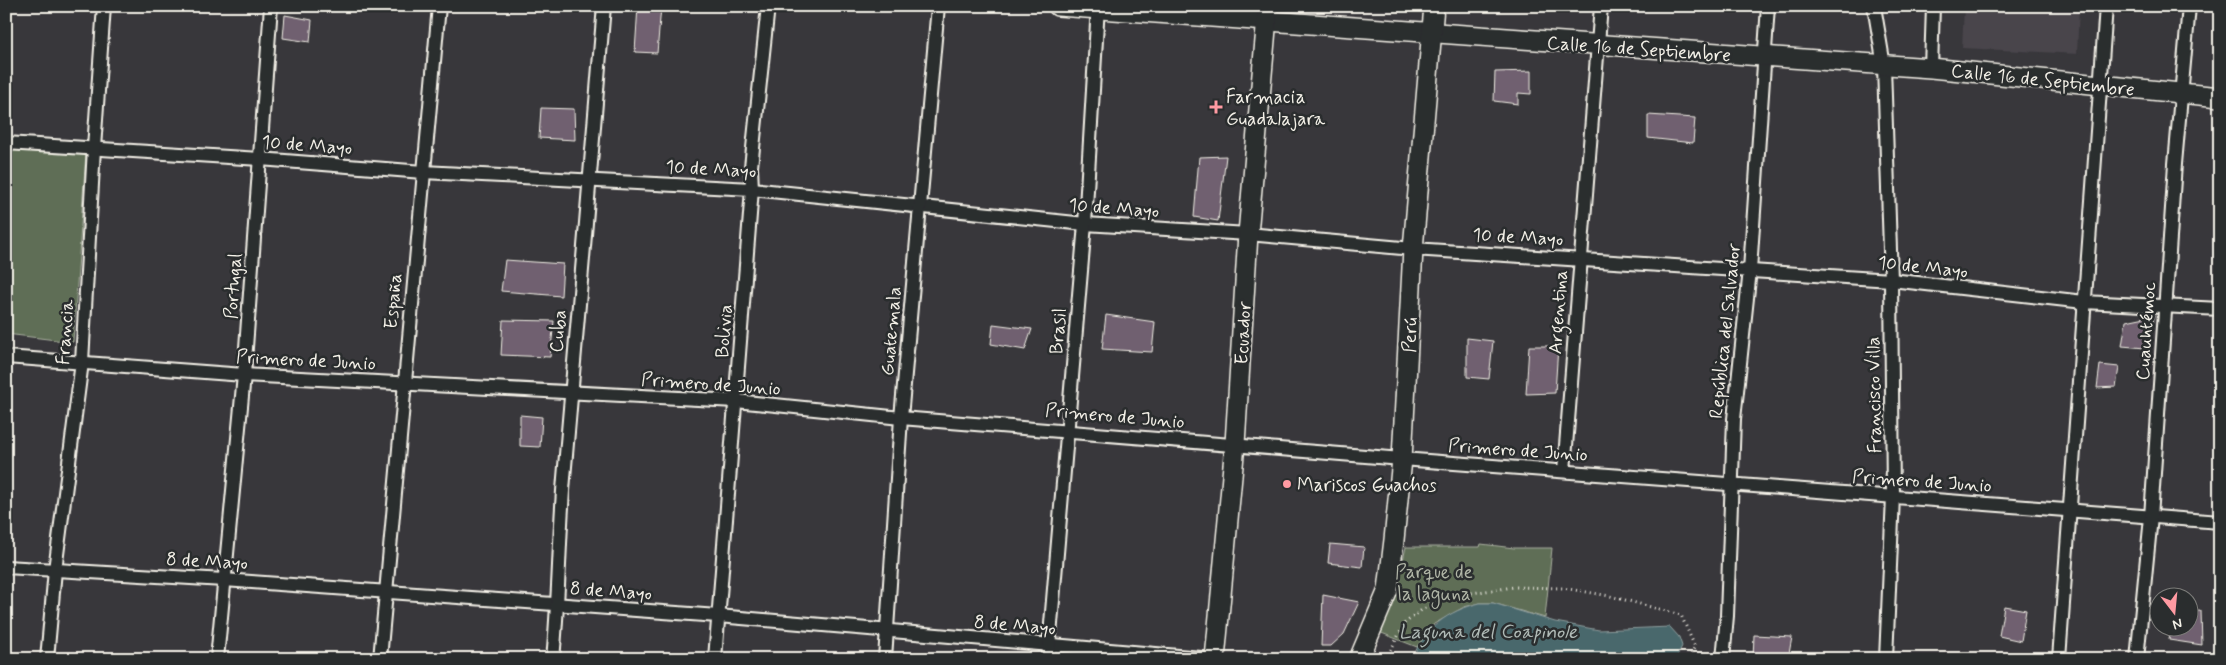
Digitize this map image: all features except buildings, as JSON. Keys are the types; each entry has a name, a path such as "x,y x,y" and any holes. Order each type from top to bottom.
{"street":[{"name":"Francia","path":"47,659 55,570 82,362 104,6"},
{"name":"Portugal","path":"217,659 244,375 271,6"},
{"name":"España","path":"380,659 403,383 439,6"},
{"name":"Cuba","path":"552,659 558,605 561,506 604,6"},
{"name":"Bolivia","path":"715,659 752,188 751,167 768,6"},
{"name":"Guatemala","path":"885,659 901,418 938,6"},
{"name":"Calle 16 de Septiembre","path":"1058,6 1267,13 1432,33 1931,68 2220,96"},
{"name":"Perú","path":"1359,659 1388,590 1402,459 1414,249 1434,6"},
{"name":"Argentina","path":"1564,471 1579,259 1601,6"},
{"name":"República del Salvador","path":"1723,659 1727,616 1734,418 1750,270 1768,6"},
{"name":"Francisco Villa","path":"1874,6 1874,19 1884,66 1891,280 1893,496 1886,659"},
{"path":"1931,68 1933,6"},
{"path":"2059,659 2106,6"},
{"name":"Cuauhtémoc","path":"2137,659 2151,517 2175,164 2189,6"},
{"name":"Brasil","path":"1048,652 1085,224 1098,8"},
{"name":"Ecuador","path":"1214,659 1235,444 1248,234 1267,13"},
{"name":"10 de Mayo","path":"6,143 260,159 423,172 752,188 1085,224 1248,234 1414,249 1891,280 2084,302 2220,309"},
{"name":"Primero de Junio","path":"6,357 244,375 736,401 901,418 1067,430 1402,459 2220,522"},
{"name":"8 de Mayo","path":"6,567 386,591 718,616 887,632 1048,652 1214,659"}],"path":[{"path":"1386,659 1405,623 1423,609 1457,595 1514,587 1563,588 1610,596 1681,615 1695,646 1687,659"}],"shaded area":[{"path":"1964,6 2079,6 2077,54 1962,48"}],"green space":[{"path":"6,147 86,152 73,342 6,334"},
{"name":"Parque de la laguna","path":"1481,544 1514,548 1552,548 1545,618 1493,603 1480,603 1464,607 1434,624 1417,647 1379,632 1395,596 1406,547 1480,547"}],"water":[{"name":"Laguna del Coapinole","path":"1480,603 1493,603 1555,622 1599,630 1670,627 1679,637 1682,646 1676,659 1412,659 1423,638 1438,622 1468,606"}],"place":[{"name":"Farmacia Guadalajara","path":"1216,107"},
{"name":"Mariscos Guachos","path":"1287,484"}]}
